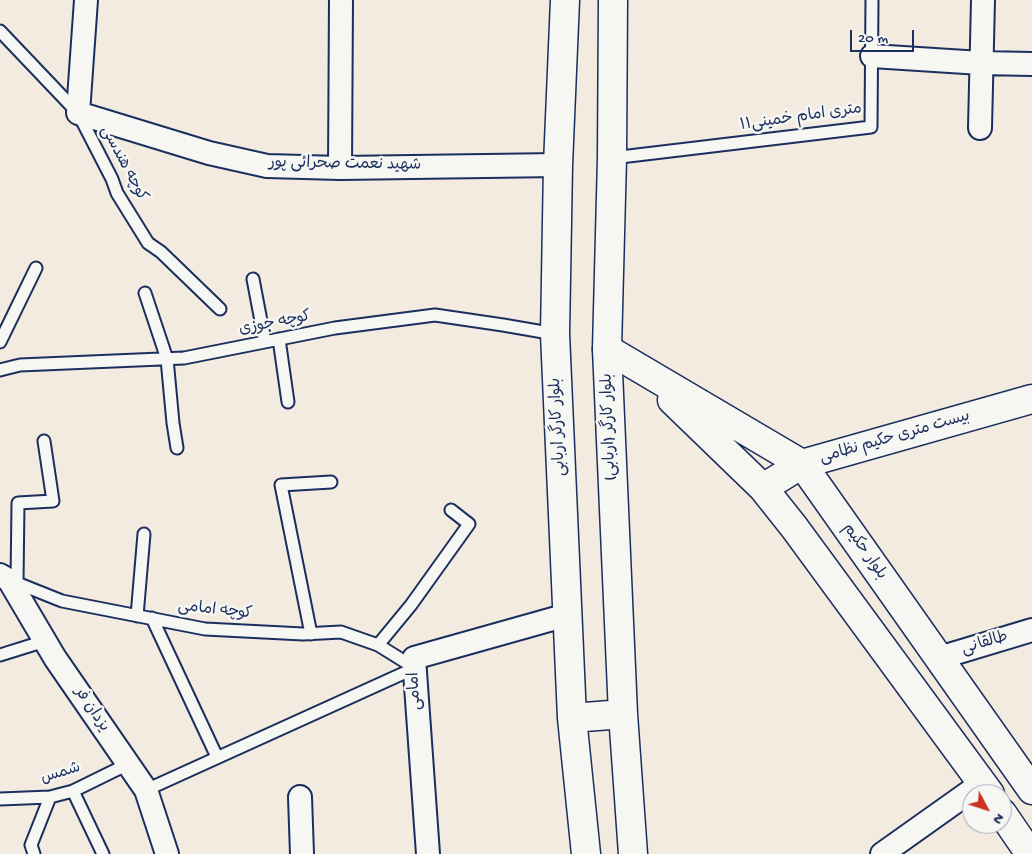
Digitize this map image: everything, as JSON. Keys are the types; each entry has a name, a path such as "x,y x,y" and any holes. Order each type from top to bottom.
{"main road":[{"name":"بلوار کارگر اربابی","path":"564,0 558,164 555,334 572,718 586,854"},
{"name":"بلوار کارگر (اربابی)","path":"613,0 612,158 607,350 623,714 633,854"},
{"name":"بلوار حکیم","path":"607,350 802,464 1032,790"},
{"name":"بلوار حکیم","path":"643,370 763,488 794,527 983,784"},
{"name":"بیست متری حکیم نظامی","path":"763,488 802,464 1032,399"},
{"path":"572,718 623,714"},
{"path":"1012,827 1030,854"}],"street":[{"path":"78,113 86,0"},
{"path":"340,168 341,0"},
{"path":"980,128 983,0"},
{"path":"872,56 981,63 1032,64"},
{"name":"شهید نعمت صحرائی پور","path":"78,113 209,153 267,166 340,168 558,164"},
{"name":"یزدان فر","path":"9,579 55,658 146,790 167,854"},
{"name":"امامی","path":"428,854 414,658 567,615"},
{"name":"طالقانی","path":"939,658 1032,630"},
{"path":"300,797 302,854"},
{"path":"882,854 962,803"}],"lane":[{"name":"۱۱متری امام خمینی","path":"612,158 871,127 872,0"},
{"name":"کوچه هندسی","path":"0,31 78,113 112,179 117,193 148,243 220,309"},
{"path":"0,342 36,268"},
{"path":"253,279 265,342"},
{"path":"144,293 167,359 177,448"},
{"name":"کوچه جوزی","path":"0,370 20,365 184,358 335,328 435,315 555,334"},
{"path":"279,339 288,402"},
{"path":"9,579 18,503 53,501 44,441"},
{"path":"311,634 281,485 332,482"},
{"path":"378,645 410,605 469,524 451,510"},
{"path":"137,616 144,534"},
{"name":"کوچه امامی","path":"9,579 62,601 205,629 303,634 341,632 378,645 415,668"},
{"path":"152,618 217,757"},
{"path":"0,655 45,641"},
{"path":"146,790 415,668"},
{"name":"شمس","path":"0,799 50,797 73,791 128,764"},
{"path":"73,791 103,854"},
{"path":"34,854 32,845 50,797"}]}
